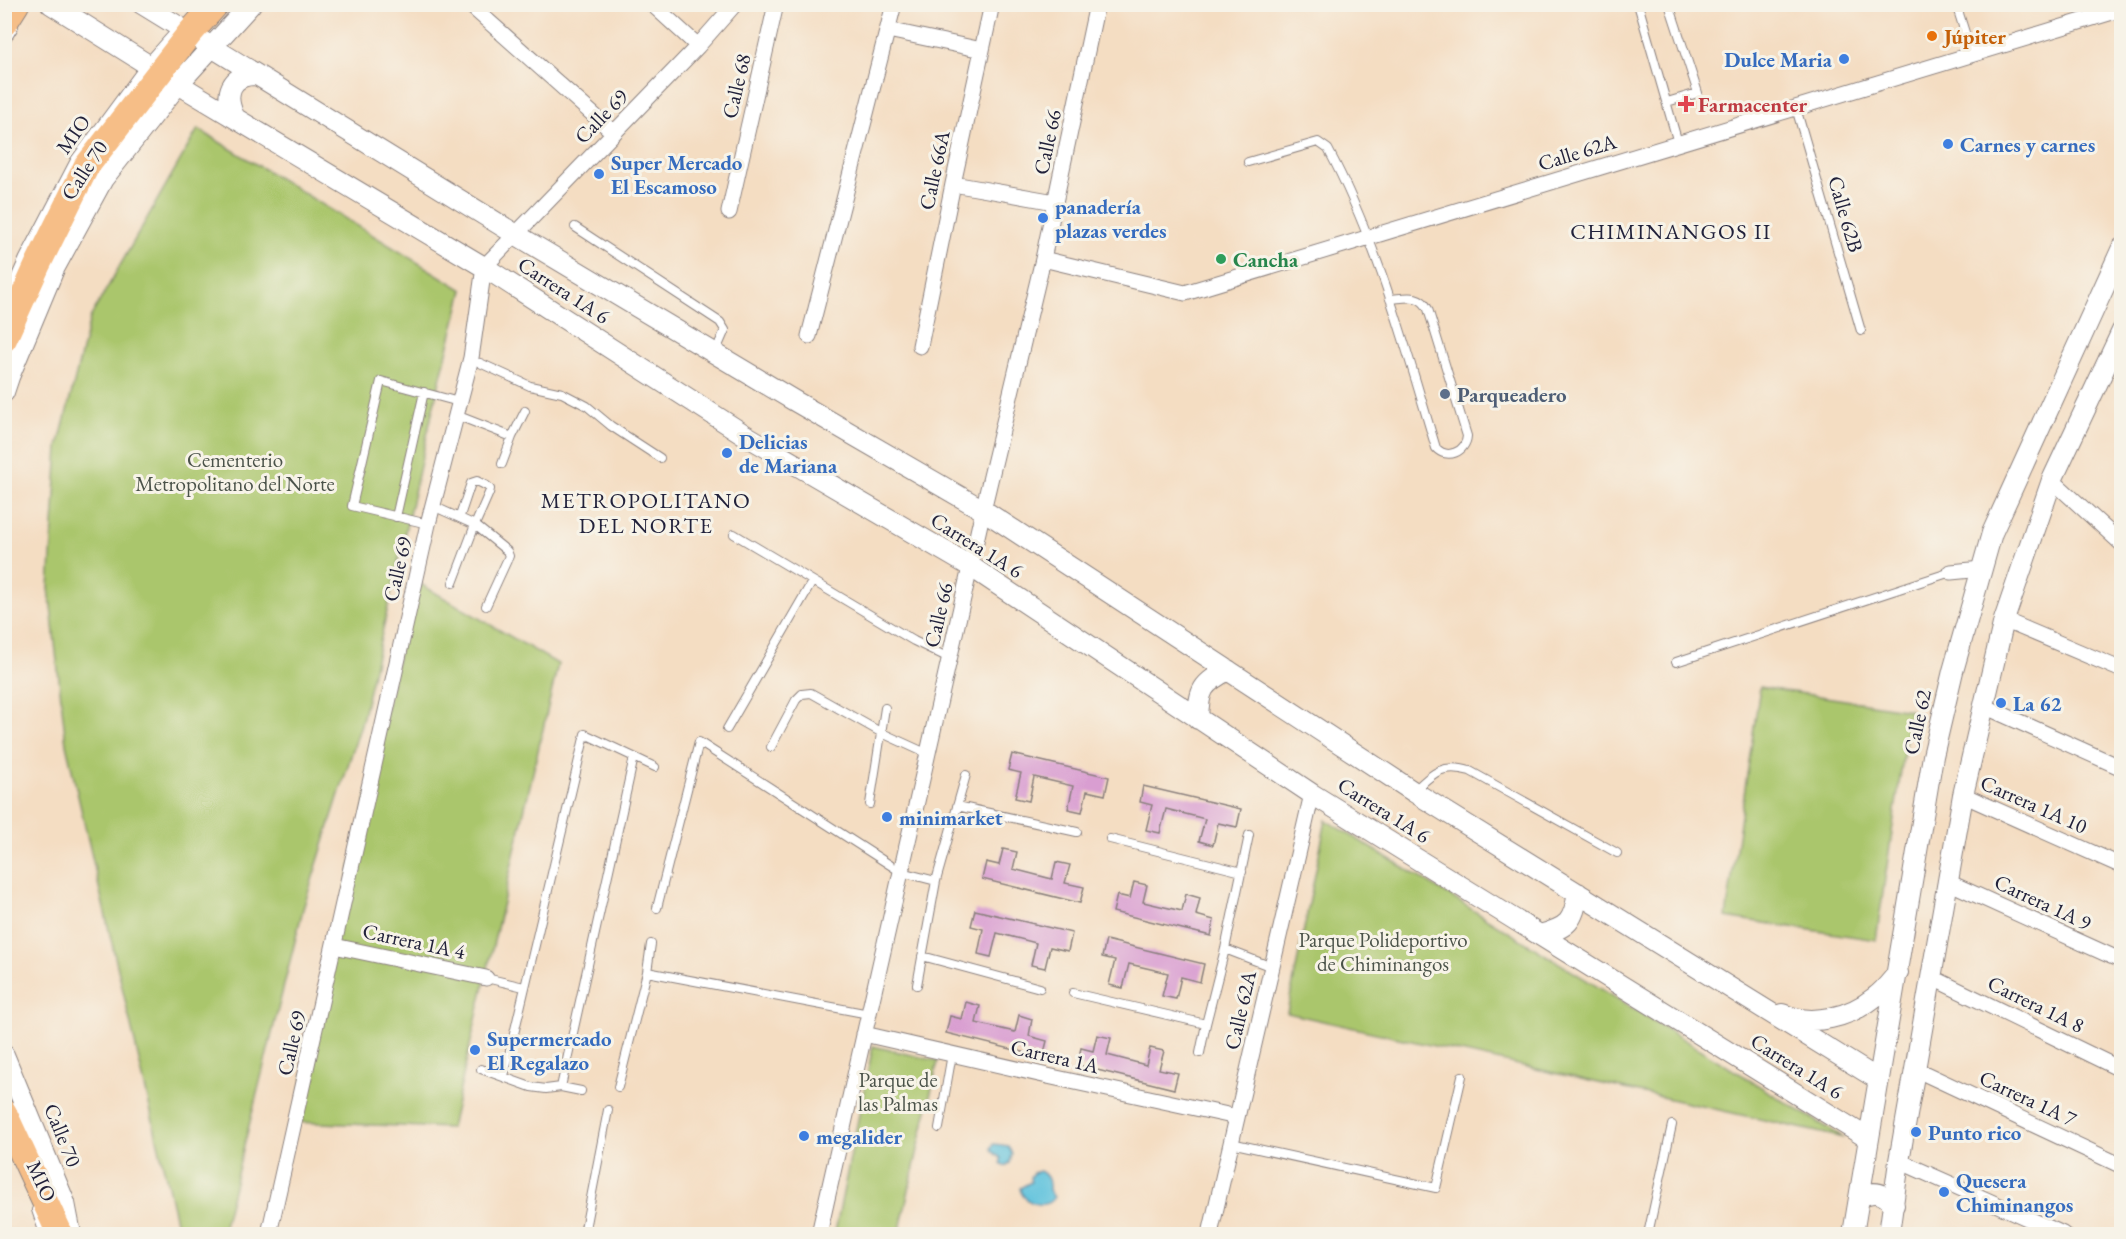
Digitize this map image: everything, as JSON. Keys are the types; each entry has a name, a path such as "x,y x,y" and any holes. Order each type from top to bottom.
{"highway":[{"path":"4,339 46,266 86,167 161,73 185,26 216,4"},
{"path":"4,1113 60,1234"}],"street":[{"name":"Carrera 1A 6","path":"51,4 161,73 484,267 745,435 970,567 1312,794 1869,1139"},
{"name":"Carrera 1A 6","path":"142,4 185,26 211,47 514,234 983,510 1414,792 1879,1080"},
{"path":"161,73 211,47 251,4"},
{"path":"469,4 614,133"},
{"path":"652,4 698,46"},
{"name":"Calle 69","path":"269,1234 428,524 458,409 476,361 484,267 698,46 735,4"},
{"name":"Calle 68","path":"729,212 776,4"},
{"path":"809,336 894,4"},
{"name":"Calle 66A","path":"920,346 992,4"},
{"name":"Calle 66","path":"819,1234 983,510 1043,259 1097,4"},
{"name":"Calle 62A","path":"1043,259 1185,293 2121,9"},
{"path":"888,30 982,50"},
{"path":"234,116 228,100 232,86 243,77 257,75"},
{"path":"953,184 1055,202"},
{"name":"Calle 62","path":"1853,1234 1933,756 1953,671 1992,533 2121,248"},
{"path":"4,392 46,266"},
{"path":"1889,1234 1899,1161 1963,795 2004,620 2052,480 2121,331"},
{"path":"2052,480 2121,544"},
{"path":"1951,572 1982,569"},
{"path":"2004,620 2121,670"},
{"path":"1198,719 1199,698 1210,680 1228,670"},
{"path":"1984,706 2121,768"},
{"name":"Calle 62A","path":"1210,1234 1312,794"},
{"name":"Carrera 1A 10","path":"1963,795 2121,866"},
{"name":"Carrera 1A 9","path":"1948,882 2121,961"},
{"path":"1540,935 1560,929 1574,913 1578,893"},
{"name":"Carrera 1A 4","path":"334,946 486,978"},
{"path":"1762,1006 1791,1017 1821,1020 1851,1012 1877,996 1898,973"},
{"name":"Carrera 1A 8","path":"1931,977 2121,1070"},
{"name":"Carrera 1A","path":"864,1034 1237,1117"},
{"name":"Calle 70","path":"4,1054 65,1203 71,1234"},
{"name":"Carrera 1A 7","path":"1915,1069 2121,1166"},
{"path":"1899,1161 2063,1234"},
{"path":"1860,1197 1869,1192 1879,1192 1894,1205"}],"lane":[{"path":"1638,4 1678,143"},
{"path":"1667,102 1698,93 1669,4"},
{"path":"1956,4 1972,54"},
{"path":"4,43 12,17"},
{"name":"MIO","path":"4,303 24,258 75,160 161,73"},
{"name":"Calle 62B","path":"1796,108 1861,331"},
{"path":"1248,162 1318,142 1328,148 1369,237 1436,448 1440,453 1446,454 1463,449 1467,444 1467,436 1428,309 1418,298 1390,298"},
{"path":"575,227 720,322 725,330 715,354"},
{"path":"476,361 530,386 562,393 587,406 611,426 660,458"},
{"path":"428,524 352,506 381,381 424,392 512,437"},
{"path":"396,517 424,392"},
{"path":"502,464 525,411"},
{"path":"453,584 489,493 487,486 477,481 471,483 460,516"},
{"path":"433,506 460,516 475,525 507,551 509,556 486,606"},
{"path":"734,534 914,641 950,658"},
{"path":"1676,662 1951,572"},
{"path":"727,729 812,582"},
{"path":"771,747 796,700 802,694 811,693 882,734 928,754"},
{"path":"870,804 885,708"},
{"path":"504,1076 585,734 655,767"},
{"path":"657,908 699,742 901,872 936,881"},
{"path":"561,1087 634,758"},
{"path":"1414,792 1432,773 1454,766 1470,771 1617,853"},
{"path":"917,985 936,881 966,775"},
{"path":"957,806 1077,832"},
{"path":"1200,1053 1249,835"},
{"path":"1110,839 1242,872"},
{"path":"618,1087 647,972 651,944"},
{"path":"1225,949 1272,967"},
{"path":"922,956 1040,988"},
{"path":"647,972 869,1014"},
{"path":"486,978 524,987"},
{"path":"1073,993 1206,1024"},
{"path":"939,1128 952,1054"},
{"path":"481,1069 531,1087 546,1089 561,1087 581,1091"},
{"path":"1231,1143 1436,1188 1462,1076"},
{"path":"584,1234 608,1110"},
{"path":"1648,1234 1672,1125"},
{"name":"MIO","path":"33,1205 44,1234"}],"green space":[{"name":"Cementerio Metropolitano del Norte","path":"198,129 463,290 436,396 362,721 303,909 222,1234 179,1234 66,744 49,588 58,447 90,318"},
{"path":"415,581 558,664 451,1128 294,1122"},
{"path":"1760,687 1910,710 1876,940 1726,917"},
{"name":"Parque Polideportivo de Chiminangos","path":"1326,820 1844,1138 1287,1013"},
{"name":"Parque de las Palmas","path":"873,1046 938,1061 899,1234 845,1234 835,1232"}],"water":[{"path":"994,1144 1008,1146 1012,1154 1010,1163 1005,1166 1001,1163 1001,1158 991,1148"},
{"path":"1040,1171 1048,1179 1049,1190 1054,1197 1046,1204 1035,1203 1025,1198 1020,1188 1031,1182 1030,1177 1033,1173"}],"building":[{"path":"1012,754 1109,777 1105,795 1087,791 1082,812 1068,809 1073,786 1034,777 1029,801 1015,798 1021,773 1008,770"},
{"path":"1143,786 1241,809 1237,827 1218,823 1213,845 1199,841 1205,819 1166,809 1160,833 1146,830 1152,805 1140,802"},
{"path":"1003,849 1017,852 1013,869 1052,879 1056,862 1070,865 1065,883 1084,887 1080,903 982,879 986,862 999,865"},
{"path":"1134,882 1147,885 1143,902 1182,911 1186,894 1200,898 1196,915 1214,920 1211,936 1113,912 1117,895 1130,898"},
{"path":"975,910 1072,933 1068,951 1050,947 1045,968 1031,965 1036,943 997,933 991,957 978,954 983,929 971,926"},
{"path":"1106,940 1204,964 1200,982 1181,977 1176,999 1162,996 1168,973 1129,964 1123,988 1109,985 1115,960 1102,957"},
{"path":"966,1002 980,1006 976,1023 1015,1032 1019,1015 1032,1019 1029,1036 1047,1041 1043,1057 946,1033 950,1016 962,1019"},
{"path":"1097,1035 1111,1038 1107,1055 1146,1065 1150,1048 1164,1051 1159,1069 1178,1073 1174,1089 1077,1065 1081,1048 1093,1051"}],"place":[{"name":"Júpiter","path":"1932,36"},
{"name":"Dulce Maria","path":"1844,59"},
{"name":"Farmacenter","path":"1686,104"},
{"name":"Carnes y carnes","path":"1948,144"},
{"name":"Super Mercado El Escamoso","path":"599,174"},
{"name":"panadería plazas verdes","path":"1043,218"},
{"name":"Cancha","path":"1221,259"},
{"name":"Parqueadero","path":"1445,394"},
{"name":"Delicias de Mariana","path":"727,453"},
{"name":"La 62","path":"2001,703"},
{"name":"minimarket","path":"887,817"},
{"name":"Supermercado El Regalazo","path":"475,1050"},
{"name":"Punto rico","path":"1916,1132"},
{"name":"megalider","path":"804,1136"},
{"name":"Quesera Chiminangos","path":"1944,1192"}],"district":[{"name":"CHIMINANGOS II","path":"1671,231"},
{"name":"METROPOLITANO DEL NORTE","path":"646,512"}]}
